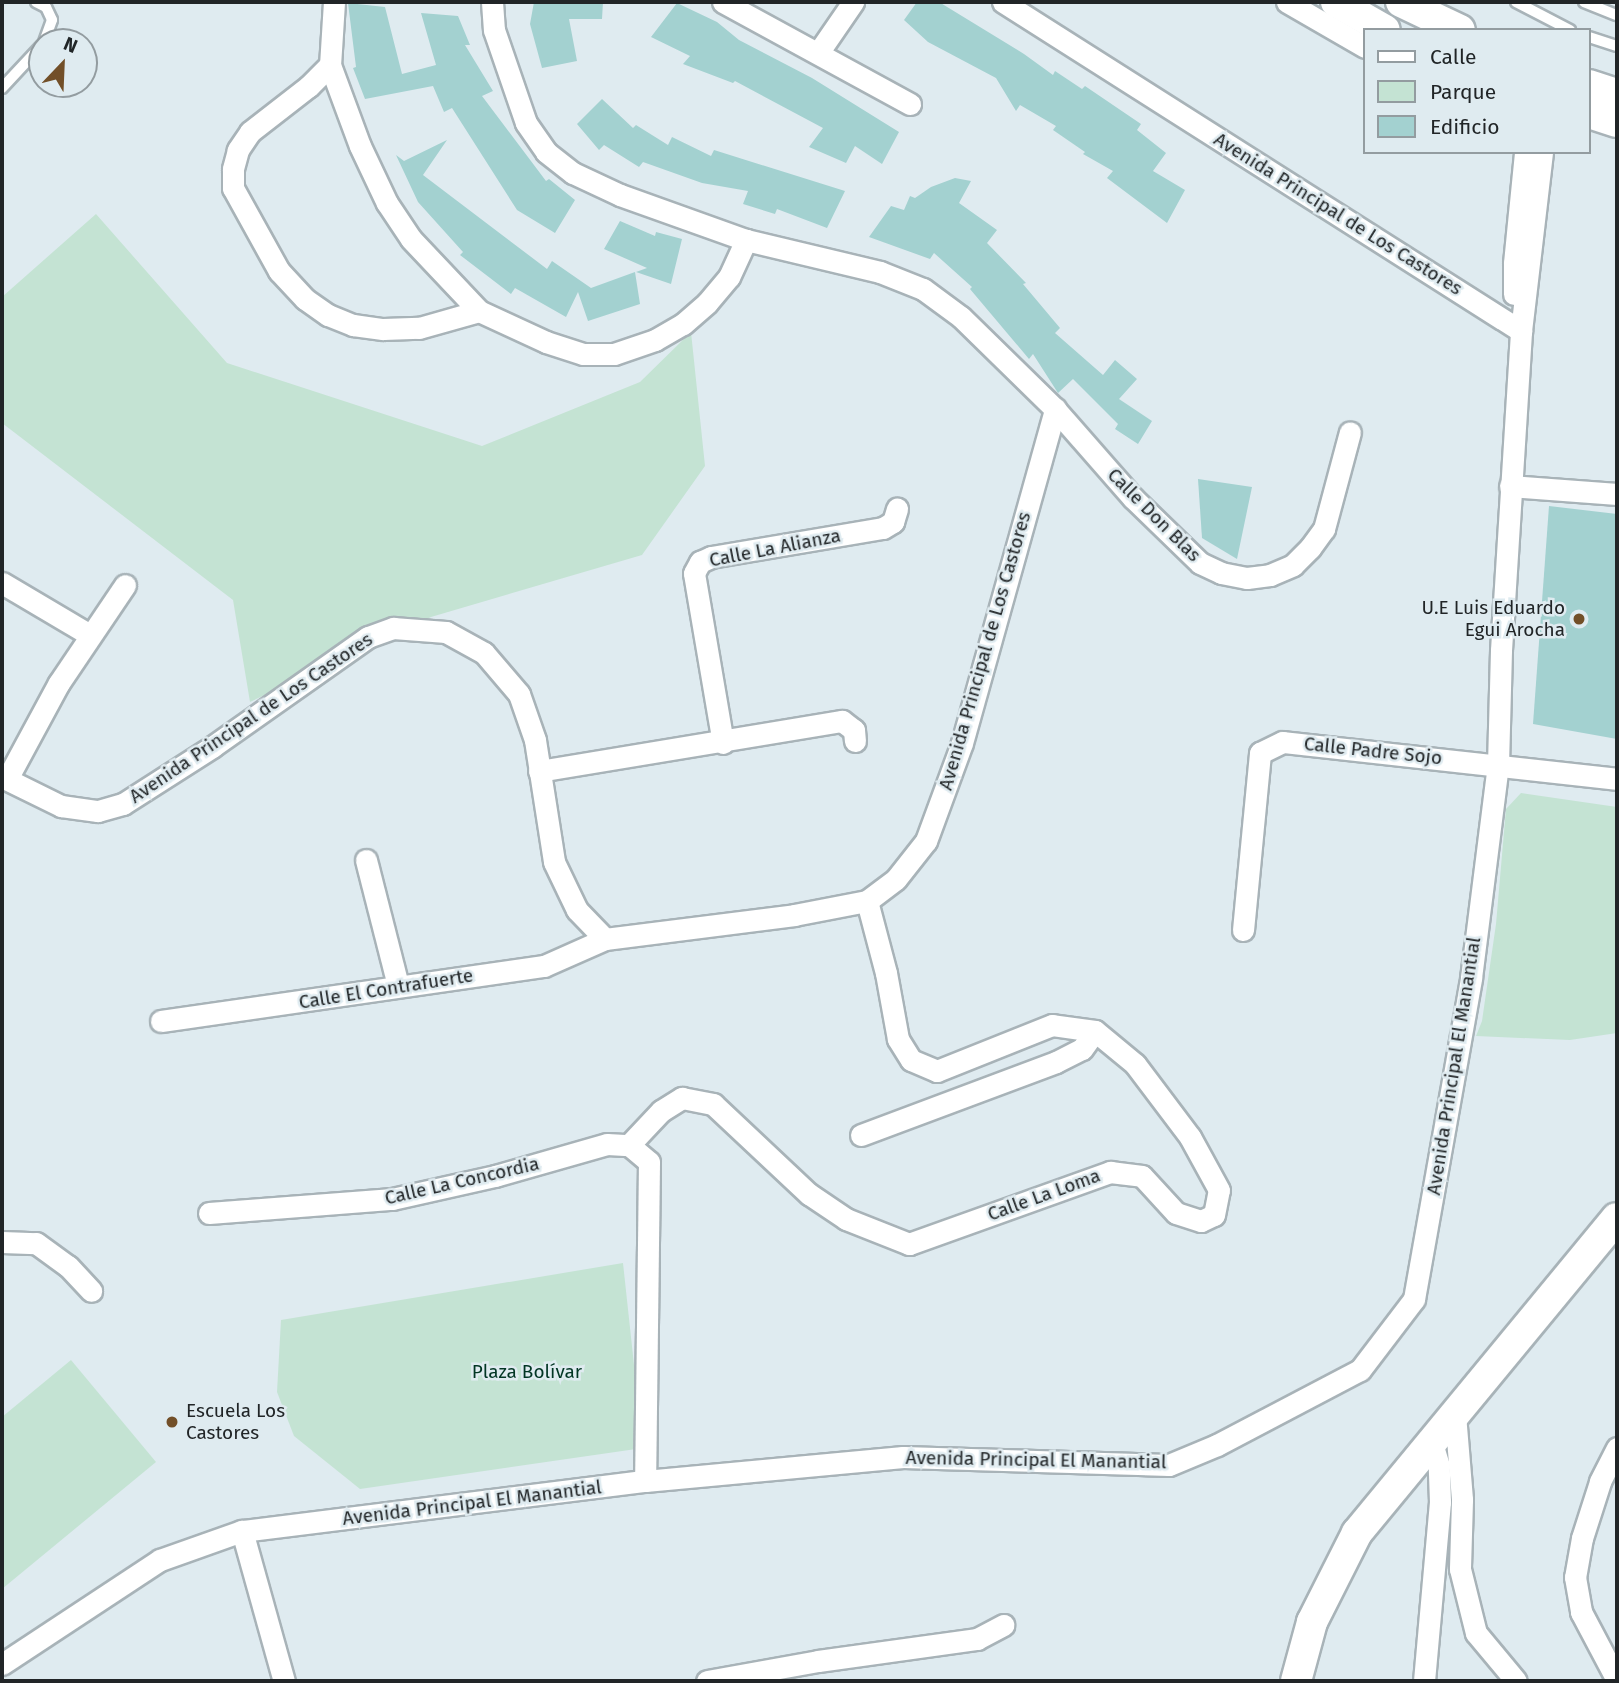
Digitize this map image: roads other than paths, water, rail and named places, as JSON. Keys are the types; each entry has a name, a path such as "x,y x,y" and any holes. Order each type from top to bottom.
{"street":[{"path":"334,2 330,65 360,146 387,203 411,239 479,311 546,342 583,354 614,354 655,340 699,310 729,277 746,240"},
{"path":"492,2 494,30 526,123 546,152 573,173 620,195 746,240 880,272 923,289 961,317 1055,409"},
{"path":"723,2 910,104"},
{"path":"818,53 853,2"},
{"name":"Avenida Principal de Los Castores","path":"1003,2 1521,331"},
{"path":"1287,2 1364,46"},
{"path":"1336,2 1382,28"},
{"path":"1401,2 1456,28"},
{"path":"330,65 309,86 250,132 238,150 233,169 233,188 279,271 305,299 328,315 353,325 383,329 419,328 479,311"},
{"path":"1591,86 1617,94"},
{"path":"1591,114 1617,122"},
{"path":"1521,331 1513,292 1525,154"},
{"path":"1521,331 1542,154"},
{"name":"Avenida Principal El Manantial","path":"2,1664 160,1560 242,1531 645,1481 903,1457 1169,1465 1217,1445 1360,1370 1415,1299 1471,978 1498,765 1510,486 1521,331"},
{"name":"Avenida Principal de Los Castores","path":"4,778 61,806 98,811 123,804 212,747 368,637 393,628 446,632 484,653 519,694 535,740 554,862 577,910 606,939 794,915 867,901 896,879 926,841 962,743 1055,409"},
{"name":"Calle Don Blas","path":"1055,409 1133,498 1200,563 1221,573 1247,578 1270,575 1293,565 1324,529 1350,432"},
{"path":"1510,486 1617,494"},
{"name":"Calle La Alianza","path":"723,743 694,573 701,562 711,557 883,528 893,522 897,509"},
{"path":"2,583 90,635"},
{"path":"4,778 59,683 125,585"},
{"path":"539,771 723,743 842,721 849,723 854,730 855,741"},
{"name":"Calle Padre Sojo","path":"1242,930 1260,753 1283,742 1498,765"},
{"path":"1498,765 1617,779"},
{"path":"366,860 398,986"},
{"path":"861,1135 1056,1062 1082,1049 1095,1031 1052,1025 937,1071 911,1060 898,1039 886,973 867,901"},
{"name":"Calle El Contrafuerte","path":"161,1021 544,966 606,939"},
{"name":"Calle La Loma","path":"629,1145 661,1111 682,1098 713,1104 808,1194 846,1219 909,1244 1110,1172 1142,1176 1176,1213 1201,1221 1214,1215 1219,1190 1190,1137 1135,1064 1095,1031"},
{"name":"Calle La Concordia","path":"209,1213 392,1199 495,1176 607,1144 629,1145"},
{"path":"629,1145 649,1162 645,1481"},
{"path":"1296,1681 1312,1622 1357,1533 1617,1218"},
{"path":"2,1242 36,1243 68,1266 91,1291"},
{"path":"1455,1414 1462,1500 1460,1569 1476,1633 1516,1681"},
{"path":"1424,1681 1423,1666 1440,1502 1439,1466 1432,1443"},
{"path":"1617,1448 1600,1482 1585,1527 1576,1577 1581,1612 1617,1680"},
{"path":"242,1531 284,1681"},
{"path":"707,1681 818,1661 977,1639 1003,1625"}],"lane":[{"path":"36,2 46,7 52,20 49,28"},
{"path":"1516,2 1566,28"},
{"path":"1584,2 1617,15"},
{"path":"1591,38 1617,46"},
{"path":"2,88 28,60"}],"place":[{"name":"U.E Luis Eduardo Egui Arocha","path":"1579,619"},
{"name":"Escuela Los Castores","path":"172,1422"}],"park label":[{"name":"Plaza Bolívar","path":"527,1372"}]}
